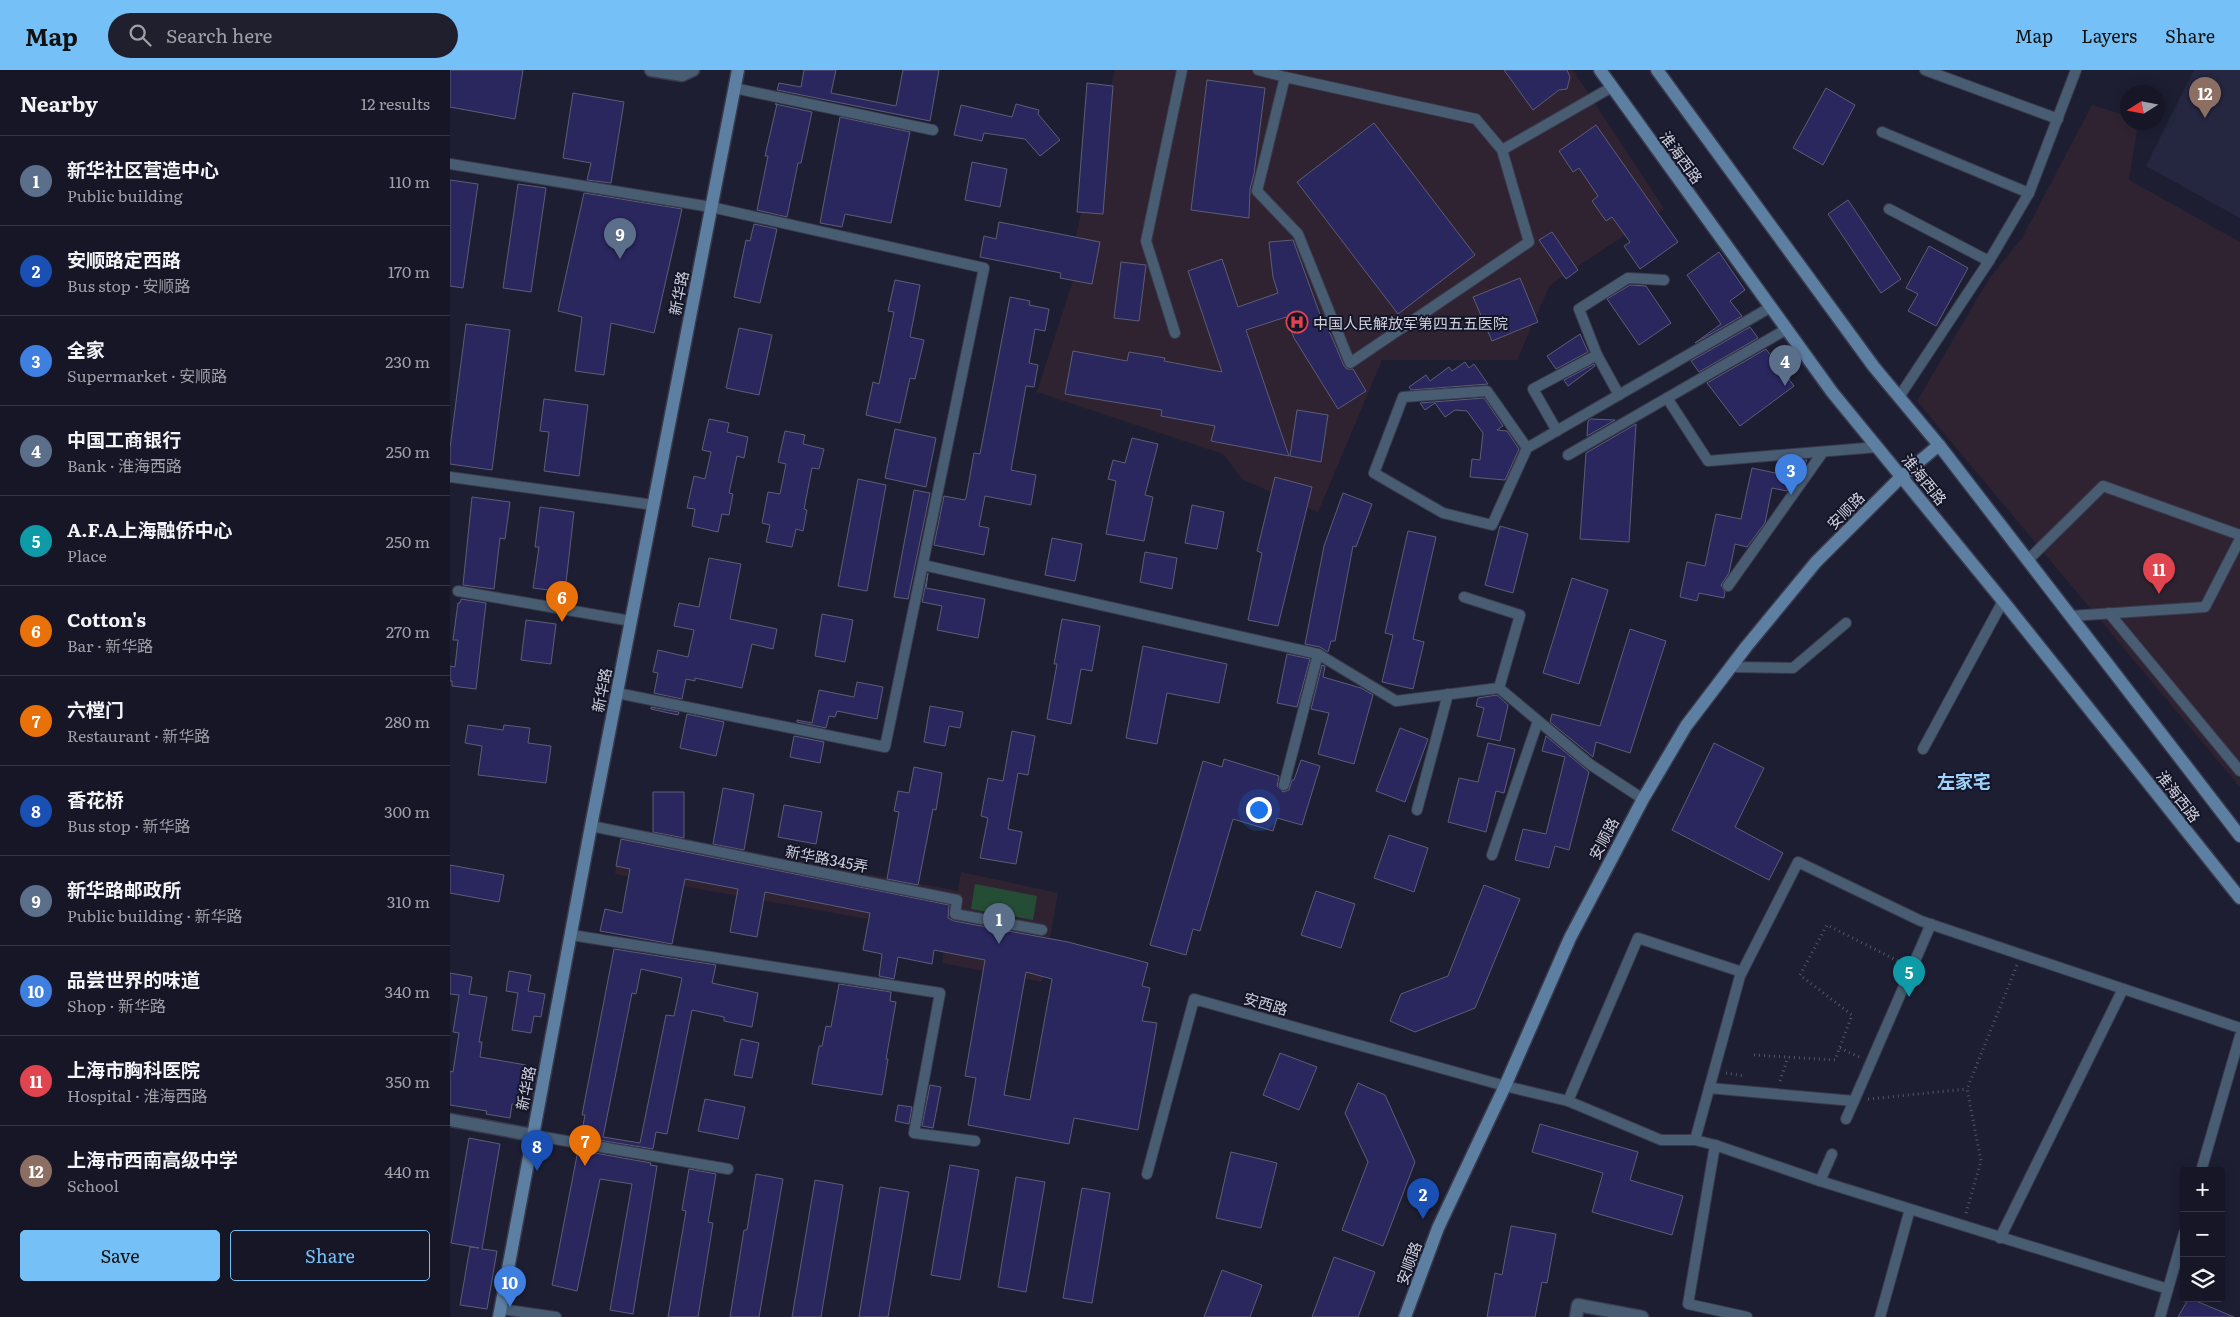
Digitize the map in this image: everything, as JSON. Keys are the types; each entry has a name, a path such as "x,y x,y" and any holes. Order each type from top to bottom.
{"street":[{"path":"651,70 682,75 693,70"},
{"name":"新华路","path":"500,1313 591,826 738,70"},
{"name":"淮海西路","path":"1600,70 1832,392 2003,601 2240,898"},
{"name":"淮海西路","path":"1657,70 1874,367 1939,445 2240,836"},
{"name":"安顺路","path":"1405,1317 1438,1228 1505,1086 1570,938 1643,799 1686,726 1730,667 1816,562 1902,476 1939,445"},
{"path":"450,1120 532,1136"},
{"path":"1576,1317 1578,1305 1642,1317"}],"lane":[{"path":"1175,333 1146,241 1182,70"},
{"path":"1258,70 1476,119 1502,150 1528,242 1350,363 1298,234 1257,191 1285,77"},
{"path":"1925,70 2058,119"},
{"path":"1899,397 1989,261 2029,194 2076,70"},
{"path":"1502,150 1612,87"},
{"path":"734,88 933,130"},
{"path":"1882,132 2029,194"},
{"path":"450,164 711,208 984,268 886,747 617,693"},
{"path":"1889,209 1989,261"},
{"path":"1619,395 1597,355 1579,309 1628,278 1664,280"},
{"path":"1527,448 1487,391 1402,397 1374,473 1443,513 1492,526 1527,448 1771,307"},
{"path":"1568,455 1787,329"},
{"path":"1556,431 1533,389 1597,355"},
{"path":"1667,398 1708,461 1878,447"},
{"path":"1728,586 1823,452"},
{"path":"450,477 654,505"},
{"path":"2028,560 2102,486 2240,537 2204,606 2070,616"},
{"path":"923,565 1318,654 1396,701 1499,688 1591,765 1643,799"},
{"path":"458,591 631,621"},
{"path":"1464,597 1520,615 1499,688"},
{"path":"1923,749 2003,601"},
{"path":"2108,613 2240,771"},
{"path":"1730,667 1793,668 1846,623"},
{"path":"1284,785 1318,654"},
{"path":"1417,810 1448,694"},
{"path":"1492,855 1538,721"},
{"name":"新华路345弄","path":"591,826 957,900 955,914 1042,930"},
{"path":"1695,1140 1742,972 1798,862 1931,924 2240,1028"},
{"path":"1846,1119 1931,924"},
{"path":"571,934 940,993 914,1133 975,1141"},
{"path":"1568,1101 1638,938 1742,972"},
{"path":"2000,1238 2123,989"},
{"name":"安西路","path":"1147,1174 1194,999 1505,1086"},
{"path":"2203,1167 2240,1036"},
{"path":"1505,1086 1568,1101 1661,1140 1695,1140 2000,1238 2168,1289"},
{"path":"1709,1088 1854,1101"},
{"path":"532,1136 728,1169"},
{"path":"1715,1146 1688,1304 1747,1317"},
{"path":"1820,1181 1832,1154"},
{"path":"1880,1317 1910,1209"},
{"path":"2160,1317 2180,1247"},
{"path":"500,1313 556,1317"}],"path":[{"path":"1754,1055 1835,1060 1852,1015 1800,975 1827,925 1912,968"},
{"path":"1962,1226 1981,1161 1966,1088 2021,955"},
{"path":"1840,1048 1871,1062"},
{"path":"1782,1081 1788,1057"},
{"path":"1854,1101 1966,1088"}],"shaded area":[{"name":"中国人民解放军第四五五医院","path":"1115,70 1573,70 1664,209 1550,285 1517,360 1382,360 1318,512 1243,480 1223,454 1037,392 1076,271 1075,239"},
{"path":"2194,70 2240,70 2240,218 2146,166"},
{"path":"2092,105 2120,114 2120,130 2137,130 2129,180 2240,242 2240,787 1917,401 1989,279 2022,238"},
{"path":"623,828 958,891 961,872 1058,893 1042,982 942,963 946,933 615,874"}],"green space":[{"path":"975,884 1037,896 1033,920 971,909"}],"building":[{"path":"450,70 523,70 515,119 450,107"},
{"path":"804,70 836,70 831,93 896,106 903,70 939,70 930,121 777,90 779,83 801,87"},
{"path":"1504,70 1567,70 1570,77 1567,89 1559,90 1533,110"},
{"path":"1207,80 1265,88 1254,174 1250,189 1249,218 1191,210"},
{"path":"1087,83 1113,86 1103,214 1077,212"},
{"path":"1826,88 1855,105 1823,165 1793,148"},
{"path":"573,93 624,102 611,183 587,180 591,163 563,158"},
{"path":"777,104 812,112 801,163 798,163 787,217 757,210 768,156 765,156"},
{"path":"1016,104 1039,110 1038,114 1060,140 1040,156 1025,139 984,133 982,141 954,135 961,105 1012,117"},
{"path":"840,117 910,132 891,223 845,214 842,227 820,223"},
{"path":"1374,123 1475,255 1398,314 1297,182"},
{"path":"1596,125 1678,242 1640,269 1624,246 1630,242 1612,217 1606,221 1592,201 1598,196 1579,168 1573,172 1559,151"},
{"path":"972,162 1007,169 1000,207 965,200"},
{"path":"450,180 478,184 463,288 450,286"},
{"path":"518,184 546,188 531,292 503,288"},
{"path":"584,193 682,209 654,333 611,323 604,375 575,371 582,317 558,311"},
{"path":"1848,200 1901,279 1881,293 1828,214"},
{"path":"999,222 1100,242 1092,284 1060,278 1061,273 980,257 984,236 996,239"},
{"path":"754,224 777,229 760,303 734,297 746,240 750,241"},
{"path":"1552,232 1578,270 1566,279 1539,240"},
{"path":"1293,240 1322,320 1331,335 1344,366 1347,369 1353,369 1366,391 1338,409 1294,338 1286,317 1246,330 1289,456 1211,441 1215,426 1161,416 1162,410 1065,394 1073,351 1127,361 1129,352 1165,358 1164,361 1222,372 1188,271 1222,259 1238,307 1278,293 1273,277 1269,242"},
{"path":"1929,246 1968,268 1936,326 1908,311 1918,294 1906,288"},
{"path":"1719,252 1745,290 1730,301 1742,316 1695,343 1721,324 1687,275"},
{"path":"1121,262 1146,265 1139,321 1114,318"},
{"path":"1520,278 1538,322 1492,341 1473,297"},
{"path":"895,280 920,285 910,337 924,340 915,379 910,378 900,423 866,415 873,382 879,384 894,312 888,311"},
{"path":"1630,285 1646,286 1671,323 1639,345 1607,299"},
{"path":"1010,297 1030,301 1029,305 1049,309 1045,331 1035,329 1029,363 1038,365 1034,387 1026,386 1011,470 1036,475 1031,505 985,496 979,526 989,528 984,555 934,545 944,496 965,500 974,453 980,454"},
{"path":"466,324 510,330 492,470 450,464 450,448"},
{"path":"1750,327 1758,338 1699,372 1691,361"},
{"path":"739,328 772,335 759,395 726,388"},
{"path":"1580,334 1588,352 1556,369 1547,356"},
{"path":"1766,349 1794,386 1740,426 1707,383"},
{"path":"1465,362 1469,368 1474,364 1488,384 1411,390 1409,387 1426,375 1430,381 1449,367 1452,371"},
{"path":"1594,364 1595,366 1568,386 1564,380"},
{"path":"1484,398 1503,426 1497,430 1507,431 1519,449 1505,480 1470,477 1472,459 1480,460 1483,433 1467,411 1455,410 1445,417 1435,403 1425,410 1420,403"},
{"path":"544,399 588,405 579,476 544,471 549,432 540,431"},
{"path":"1297,410 1328,415 1321,462 1290,456"},
{"path":"709,419 729,423 727,432 748,437 744,458 737,456 729,493 733,494 729,515 722,514 718,532 692,526 695,509 687,508 694,476 705,479 711,452 702,450"},
{"path":"1591,419 1615,420 1587,436 1588,421"},
{"path":"1636,424 1629,542 1580,539 1586,453"},
{"path":"895,429 936,438 926,487 885,478"},
{"path":"785,431 805,435 803,444 824,449 819,469 812,468 804,509 807,510 803,531 796,529 792,547 766,542 770,525 762,523 768,492 780,494 786,464 778,462"},
{"path":"1132,438 1158,444 1145,495 1153,497 1144,541 1106,534 1116,481 1108,479 1113,460 1125,463"},
{"path":"1807,460 1787,491 1772,488 1765,523 1747,547 1735,544 1729,573 1721,585 1725,592 1724,598 1699,593 1697,601 1680,597 1687,562 1705,566 1716,514 1741,519 1752,468 1775,473 1778,462"},
{"path":"1275,477 1312,487 1278,626 1248,620 1262,553 1257,551"},
{"path":"858,479 886,485 867,591 838,586"},
{"path":"914,490 930,493 908,599 894,597"},
{"path":"1343,493 1372,504 1356,547 1353,546 1335,641 1331,641 1328,652 1320,647 1305,644 1324,546"},
{"path":"472,497 510,502 505,539 500,538 494,589 463,585"},
{"path":"1192,505 1224,512 1217,549 1185,543"},
{"path":"540,507 574,512 565,592 533,588 539,547 535,547"},
{"path":"1500,526 1528,534 1513,593 1485,585"},
{"path":"1408,531 1436,537 1413,639 1424,642 1413,689 1382,682 1393,635 1385,633"},
{"path":"1052,538 1082,544 1075,581 1045,575"},
{"path":"1145,552 1177,558 1172,589 1140,582"},
{"path":"709,558 741,564 730,619 777,629 773,649 752,644 742,688 695,678 695,681 686,679 682,699 654,693 658,673 653,672 658,650 688,657 694,630 674,626 679,603 699,607"},
{"path":"928,573 926,588 985,599 978,638 937,630 942,606 922,602"},
{"path":"1572,578 1608,590 1579,684 1543,673"},
{"path":"461,599 486,603 476,689 452,686 452,681 450,681 450,666 455,667 458,640 453,640 458,603 460,603"},
{"path":"822,614 853,620 845,662 815,656"},
{"path":"1062,619 1100,626 1092,671 1081,669 1071,724 1047,719 1057,664 1054,664"},
{"path":"526,620 556,624 551,664 521,660"},
{"path":"1630,629 1666,641 1630,753 1596,742 1593,757 1550,722 1552,714 1600,726"},
{"path":"1143,646 1227,664 1219,703 1167,693 1157,744 1126,738"},
{"path":"1287,654 1310,659 1297,707 1277,703"},
{"path":"1322,665 1325,666 1323,677 1361,688 1373,695 1354,764 1318,754 1329,713 1311,709"},
{"path":"857,682 883,687 877,719 837,711 835,717 829,716 826,728 797,722 797,720 812,723 819,690 854,697"},
{"path":"1497,695 1508,705 1500,741 1477,736 1484,708 1476,706 1478,698"},
{"path":"930,706 963,712 960,728 949,726 945,746 924,742"},
{"path":"651,707 679,712 678,715 651,709"},
{"path":"687,714 724,722 716,756 680,748"},
{"path":"468,725 503,730 504,725 530,728 528,743 551,746 546,783 478,775 482,746 465,743"},
{"path":"1400,728 1428,739 1405,802 1376,791"},
{"path":"1012,731 1035,736 1028,775 1018,773 1008,829 1022,832 1016,864 980,858 988,818 981,816 988,778 1003,781"},
{"path":"794,736 824,742 820,763 790,757"},
{"path":"1546,736 1589,772 1569,850 1555,846 1549,868 1515,860 1523,829 1546,834 1565,757 1542,751"},
{"path":"1488,743 1515,749 1504,793 1496,791 1486,832 1448,822 1459,778 1478,782"},
{"path":"1714,743 1764,768 1735,827 1783,853 1769,880 1672,830"},
{"path":"1224,759 1279,776 1277,786 1283,792 1289,790 1301,760 1320,766 1302,825 1277,818 1273,831 1233,819 1200,931 1193,929 1186,955 1150,945 1203,761 1222,767"},
{"path":"914,767 942,773 936,810 933,809 918,885 887,879 899,812 894,811 898,791 909,793"},
{"path":"723,788 754,794 744,850 713,844"},
{"path":"653,792 684,792 684,838 653,832"},
{"path":"784,805 822,812 816,844 778,837"},
{"path":"1389,835 1428,848 1414,892 1374,878"},
{"path":"621,839 949,905 948,918 954,921 1068,942 1148,963 1142,986 1150,988 1142,1021 1157,1023 1138,1130 1074,1118 1069,1144 968,1125 976,1078 965,1076 985,960 934,950 932,964 898,957 894,979 879,976 882,954 863,950 870,913 765,892 757,937 730,932 738,889 685,879 672,944 600,931 605,909 622,913 630,869 616,866","holes":["1026,972 1052,979 1030,1100 1004,1095"]},
{"path":"450,865 504,875 499,902 450,893"},
{"path":"1484,885 1520,899 1475,1008 1415,1032 1390,1021 1401,994 1448,976"},
{"path":"1316,891 1355,904 1341,948 1301,935"},
{"path":"614,949 716,965 712,983 758,993 752,1027 724,1021 724,1017 692,1010 667,1134 656,1132 653,1149 581,1137 585,1115 582,1115","holes":["641,969 682,978 674,1016 666,1015 640,1143 603,1137 632,993 636,994"]},
{"path":"509,971 531,975 528,991 545,994 541,1017 534,1016 531,1033 512,1030 518,993 506,991"},
{"path":"450,973 472,977 469,994 487,997 479,1042 482,1042 480,1057 526,1065 523,1082 531,1083 527,1106 512,1104 510,1118 486,1114 487,1111 450,1105 450,1071 453,1072 459,1033 453,1032 459,995 450,994"},
{"path":"839,984 891,992 890,1001 896,1002 882,1095 812,1084 819,1046 822,1046 826,1026 831,1027"},
{"path":"741,1039 759,1043 752,1078 734,1075"},
{"path":"1280,1053 1317,1067 1299,1110 1263,1095"},
{"path":"1358,1083 1385,1095 1415,1162 1383,1246 1342,1230 1368,1162 1345,1113"},
{"path":"930,1085 941,1087 933,1128 922,1126"},
{"path":"705,1099 745,1107 738,1139 698,1131"},
{"path":"898,1105 912,1107 909,1124 895,1121"},
{"path":"1540,1124 1638,1152 1630,1180 1683,1196 1672,1235 1592,1212 1603,1173 1532,1152"},
{"path":"469,1138 500,1144 482,1249 497,1251 487,1309 460,1305 470,1247 479,1248 451,1243"},
{"path":"578,1150 651,1163 650,1165 657,1166 633,1314 610,1310 632,1184 600,1179 577,1291 552,1285"},
{"path":"1231,1152 1277,1163 1261,1228 1216,1218"},
{"path":"950,1165 979,1170 960,1280 931,1275"},
{"path":"689,1169 716,1174 708,1222 713,1223 698,1317 668,1317 686,1211 682,1210"},
{"path":"756,1174 783,1179 759,1317 730,1317 744,1230 747,1230"},
{"path":"1016,1177 1045,1182 1026,1292 998,1287"},
{"path":"815,1180 843,1185 821,1317 792,1317"},
{"path":"880,1187 909,1192 888,1317 859,1317"},
{"path":"1082,1188 1110,1193 1092,1303 1063,1298"},
{"path":"1511,1226 1556,1234 1547,1283 1542,1282 1535,1317 1487,1317 1495,1273 1502,1275"},
{"path":"1334,1257 1375,1272 1358,1317 1312,1317"},
{"path":"1222,1270 1262,1285 1250,1317 1204,1317"},
{"path":"2187,1302 2198,1302 2234,1317 2178,1317"}],"place":[{"name":"上海市西南高级中学","path":"2205,118"},
{"name":"新华路邮政所","path":"620,259"},
{"name":"中国人民解放军第四五五医院","path":"1297,322"},
{"name":"中国工商银行","path":"1785,386"},
{"name":"全家","path":"1791,495"},
{"name":"上海市胸科医院","path":"2159,594"},
{"name":"Cotton's","path":"562,622"},
{"name":"新华社区营造中心","path":"999,944"},
{"name":"A.F.A上海融侨中心","path":"1909,997"},
{"name":"六樘门","path":"585,1166"},
{"name":"香花桥","path":"537,1171"},
{"name":"安顺路定西路","path":"1423,1219"},
{"name":"品尝世界的味道","path":"510,1307"}],"district":[{"name":"左家宅","path":"1964,780"}]}
